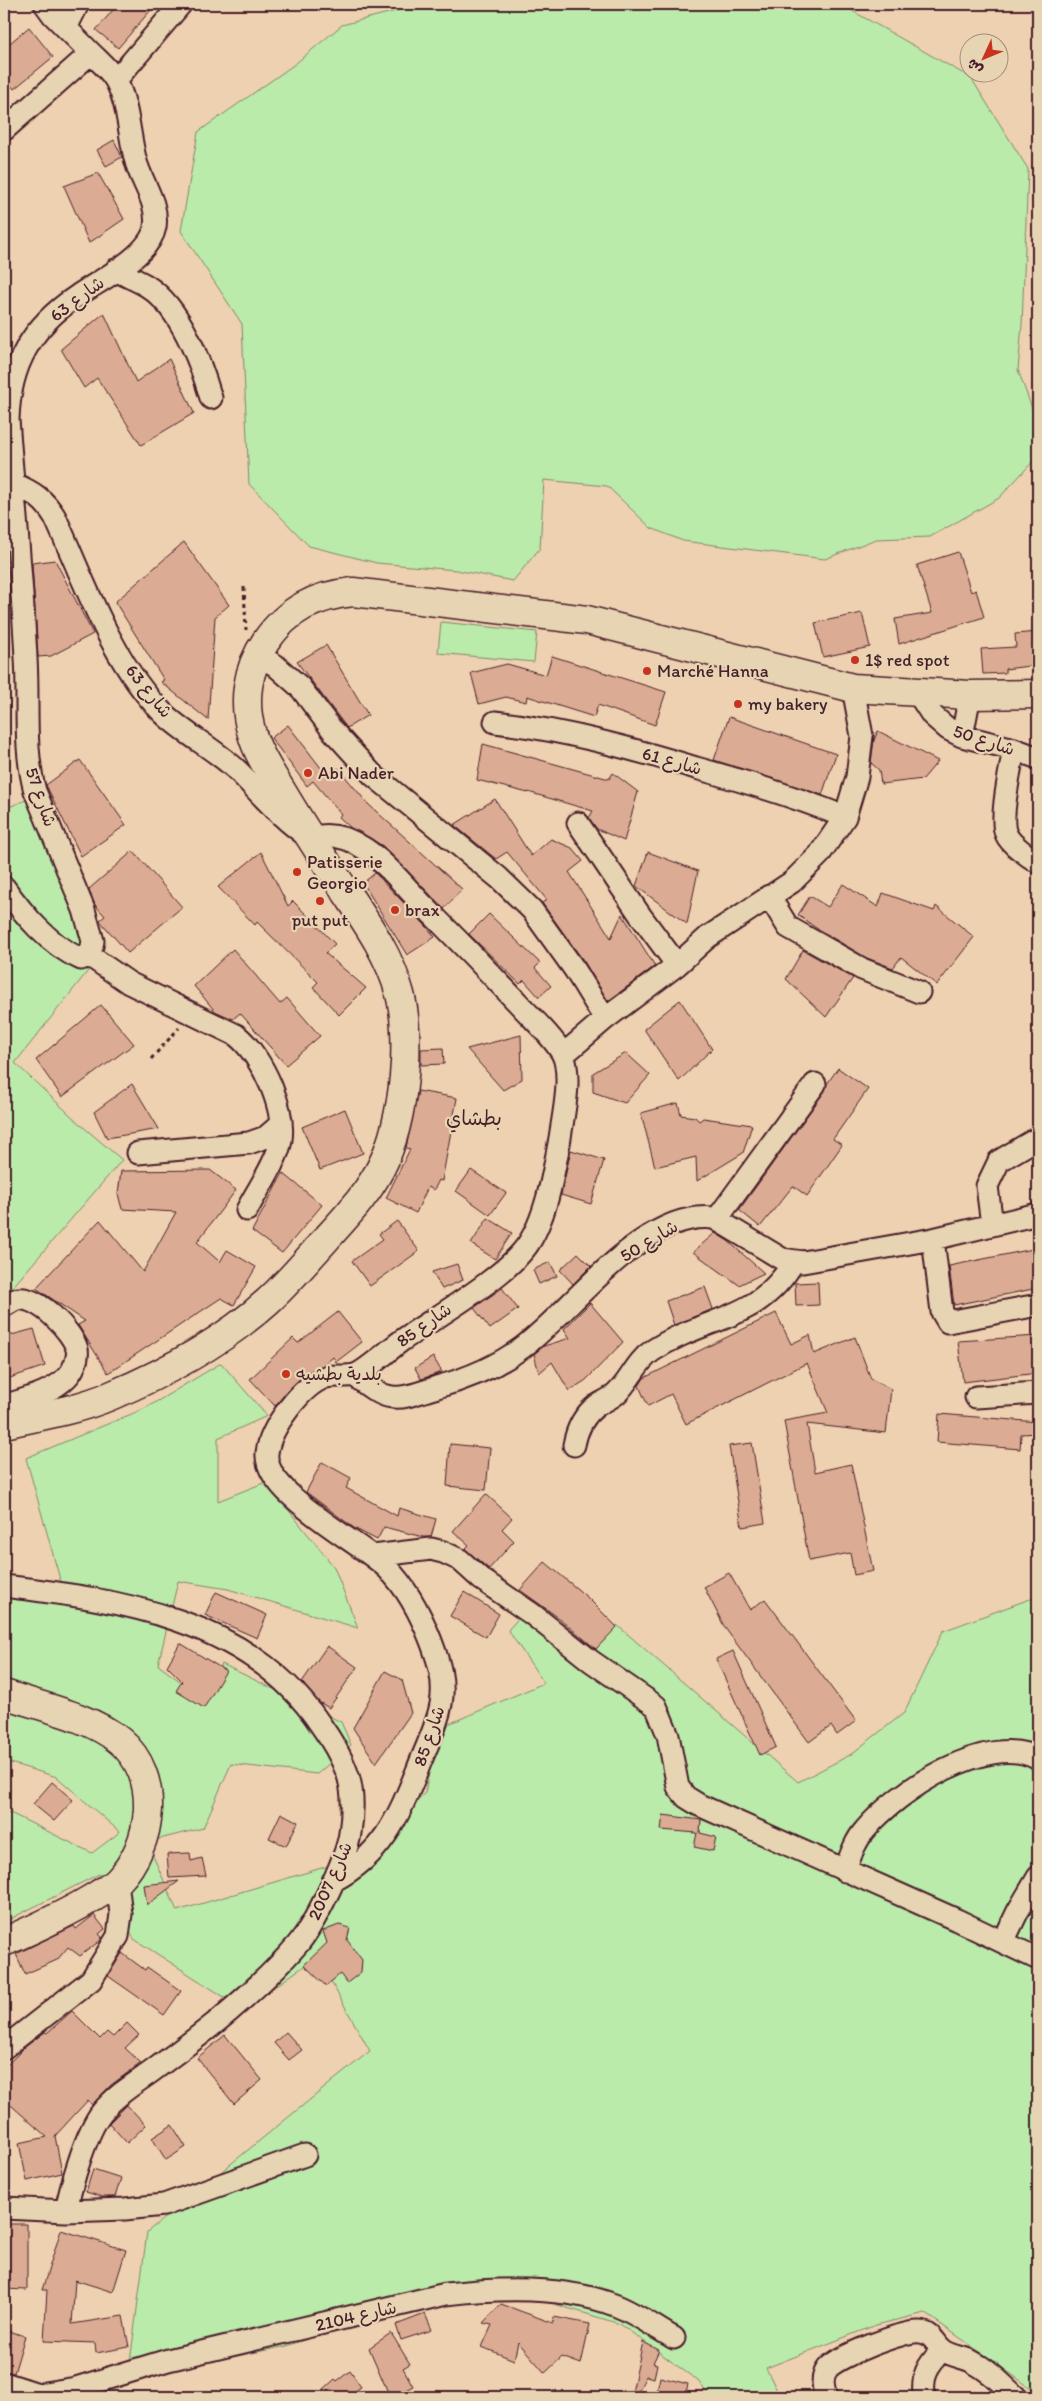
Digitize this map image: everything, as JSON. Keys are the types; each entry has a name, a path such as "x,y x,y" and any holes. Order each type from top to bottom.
{"main road":[{"path":"4,1424 58,1412 106,1398 157,1375 230,1330 268,1301 351,1212 378,1174 393,1138 403,1094 406,1047 401,998 393,971 379,942 310,838 260,755 252,736 248,719 248,678 257,655 272,631 294,612 315,599 353,592 587,620 853,688 970,695 1038,694"},
{"path":"4,1694 81,1720 120,1741 134,1757 149,1797 148,1817 136,1853 117,1882 78,1907 4,1942"}],"street":[{"name":"شارع 63","path":"45,4 116,80 125,108 135,162 155,214 155,227 148,242 116,270 57,311 39,330 19,362 7,388 14,484 34,492 46,502 55,517 101,618 120,654 149,697 180,728 237,771 276,812 310,838"},
{"path":"66,28 78,4"},
{"path":"116,80 181,4"},
{"path":"4,130 91,53"},
{"path":"116,270 148,287 165,304 192,346 211,398"},
{"name":"شارع 57","path":"14,484 26,660 27,753 30,772 35,791 84,910 93,941 90,956"},
{"path":"257,655 275,665 300,687 333,731 373,775 499,878 532,910 575,970 605,1019"},
{"path":"310,838 330,834 351,840 376,858 534,1020 563,1055 605,1019 677,965 719,929 792,882 805,870 831,839 845,817 858,777 862,754 862,736 853,688"},
{"name":"شارع 50","path":"917,692 938,722 962,736 1014,749 1038,758"},
{"path":"962,736 970,695"},
{"name":"شارع 61","path":"495,722 544,728 586,736 803,800 845,817"},
{"path":"1014,749 1004,816 1006,835 1027,856 1038,862"},
{"path":"578,823 640,915 677,965"},
{"path":"331,870 351,840"},
{"path":"4,887 39,930 63,951 81,959 90,956 129,984 215,1023 247,1043 268,1077 281,1124 280,1147 247,1210"},
{"path":"769,896 788,926 862,969 919,992"},
{"name":"شارع 85","path":"332,1881 361,1863 377,1848 392,1828 435,1726 441,1702 442,1679 439,1663 425,1626 391,1572 373,1556 305,1508 286,1492 274,1477 266,1459 268,1444 286,1411 318,1381 328,1377 354,1375 477,1289 513,1261 526,1247 544,1208 558,1148 566,1098 563,1055"},
{"path":"717,1219 815,1084"},
{"path":"138,1153 248,1143 266,1137 281,1124"},
{"path":"992,1225 987,1186 999,1161 1038,1138"},
{"name":"شارع 50","path":"354,1375 379,1395 394,1397 420,1393 478,1372 523,1347 621,1255 657,1232 687,1219 702,1216 717,1219 782,1259 803,1262 824,1260 933,1239 1038,1214"},
{"path":"933,1239 942,1312 948,1322 1038,1305"},
{"path":"574,1445 577,1431 586,1415 619,1390 634,1368 651,1352 684,1334 738,1314 764,1298 779,1285 794,1261"},
{"path":"4,1306 18,1299 35,1302 69,1333 77,1350 74,1368 66,1378 55,1386 4,1406"},
{"path":"976,1397 1038,1393"},
{"path":"373,1556 431,1549 460,1560 481,1579 532,1614 591,1661 656,1706 668,1735 678,1787 686,1797 699,1805 1038,1959"},
{"name":"شارع 2007","path":"4,1586 43,1591 132,1608 210,1632 239,1646 259,1659 278,1675 296,1692 312,1712 330,1739 346,1770 352,1809 350,1835 332,1881 311,1926 297,1945 220,2019 113,2099 93,2126 66,2211"},
{"path":"845,1871 856,1842 864,1830 883,1810 921,1782 971,1758 999,1753 1030,1754 1038,1759"},
{"path":"1003,1942 1038,1877"},
{"path":"4,2048 91,1980 118,1936 121,1914 117,1882"},
{"path":"4,2208 66,2211 125,2209 164,2205 305,2155"},
{"name":"شارع 2104","path":"37,2396 76,2388 168,2360 361,2314 446,2294 484,2290 584,2296 618,2306 674,2338"},
{"path":"826,2397 822,2386 827,2370 842,2357 903,2334 920,2332 935,2339 942,2350 979,2366 993,2375 1016,2397"},
{"path":"924,2397 923,2381 930,2363 942,2350"},
{"path":"4,2383 37,2396"}],"path":[{"path":"151,1059 180,1027 184,1009"}],"green space":[{"path":"423,4 840,4 960,72 960,82 974,82 1028,169 1022,325 1018,370 1038,425 1038,456 999,498 930,537 876,539 825,559 683,541 651,528 607,486 544,480 540,548 513,581 456,570 377,563 309,546 249,484 242,324 181,231 198,132 295,64 342,25"},
{"path":"441,622 537,632 534,662 438,653"},
{"path":"31,798 99,957 15,1063 81,1125 122,1160 4,1297 4,809"},
{"path":"221,1363 267,1416 218,1438 218,1501 266,1482 334,1567 358,1628 228,1589 178,1581 158,1665 200,1696 222,1664 341,1722 351,1745 317,1774 231,1764 203,1828 147,1842 177,1911 352,1859 425,1793 437,1729 544,1683 508,1630 524,1612 585,1661 617,1625 798,1782 850,1755 904,1713 943,1631 1038,1596 1038,2393 925,2313 876,2325 766,2368 780,2397 710,2397 698,2381 620,2324 479,2281 402,2305 287,2346 128,2378 147,2232 370,2051 317,1957 243,2009 134,1939 99,1874 4,1922 4,1810 92,1853 120,1832 57,1777 7,1762 4,1770 4,1579 63,1590 26,1458 146,1408"}],"building":[{"path":"118,4 156,4 118,48 96,30"},
{"path":"29,27 53,57 14,89 4,77 4,48"},
{"path":"114,140 122,157 106,166 97,150"},
{"path":"98,173 124,219 89,243 64,186"},
{"path":"104,313 136,382 169,359 194,413 141,445 97,378 84,388 61,349"},
{"path":"184,542 229,605 215,617 208,720 161,682 164,680 115,602"},
{"path":"958,552 971,592 976,590 984,617 899,644 895,619 932,613 917,565"},
{"path":"55,560 93,634 51,656 38,657 32,563"},
{"path":"862,613 870,647 823,657 815,623"},
{"path":"1038,632 1038,665 1005,669 1005,673 983,674 981,649 1016,647 1015,634"},
{"path":"326,645 368,715 347,728 297,662"},
{"path":"552,656 666,692 655,725 598,705 594,717 527,696 526,702 506,697 479,704 471,673 507,664 546,675"},
{"path":"729,717 836,754 822,795 714,760"},
{"path":"288,725 328,777 338,768 368,804 462,889 444,909 383,846 351,828 339,817 341,814 313,781 307,786 271,738"},
{"path":"878,731 938,761 923,779 881,784 879,770 871,763 874,740"},
{"path":"483,744 609,779 613,773 638,792 624,841 597,829 589,818 593,811 528,792 477,780"},
{"path":"80,760 126,825 81,856 46,785"},
{"path":"495,799 531,856 551,839 572,848 583,861 569,872 611,938 622,914 655,966 608,1001 585,963 542,903 547,900 507,852 496,859 454,825"},
{"path":"133,851 182,907 128,953 101,922 100,920 105,916 95,905 89,889"},
{"path":"261,852 288,906 293,901 335,944 325,953 366,988 339,1015 313,987 318,982 257,922 255,925 218,887"},
{"path":"648,852 698,871 687,924 636,886"},
{"name":"brax","path":"375,873 435,937 407,955 363,883"},
{"path":"843,884 878,907 883,893 934,911 936,906 974,937 937,985 901,957 893,968 867,958 816,928 798,915 810,896 828,907"},
{"path":"489,914 540,963 535,968 551,986 539,997 524,980 520,984 469,934"},
{"path":"233,949 280,1004 287,998 320,1036 286,1065 240,1013 233,1019 215,1011 194,986"},
{"path":"803,950 853,978 826,1017 786,979"},
{"path":"680,1000 712,1049 679,1081 644,1029"},
{"path":"101,1005 134,1044 62,1097 36,1060"},
{"path":"521,1035 522,1079 503,1090 467,1049"},
{"path":"443,1048 444,1064 421,1065 421,1049"},
{"path":"626,1053 650,1075 625,1103 593,1092 593,1073"},
{"path":"838,1068 868,1089 833,1139 842,1145 807,1196 793,1186 760,1227 739,1210 825,1091 827,1084"},
{"path":"132,1084 159,1129 107,1138 94,1112"},
{"path":"418,1091 457,1098 442,1181 439,1180 434,1190 428,1187 416,1213 386,1198 410,1149 406,1148"},
{"path":"678,1103 681,1115 695,1117 699,1121 703,1118 752,1125 743,1153 697,1181 696,1157 655,1167 641,1113"},
{"path":"345,1109 363,1153 320,1170 302,1127"},
{"path":"571,1150 604,1160 591,1204 561,1195"},
{"path":"210,1170 236,1190 197,1242 220,1262 227,1250 256,1267 234,1305 221,1298 108,1373 78,1325 85,1321 36,1288 100,1220 143,1272 176,1212 122,1209 118,1194 121,1171"},
{"path":"471,1170 506,1193 490,1215 456,1191"},
{"path":"283,1173 322,1205 282,1253 252,1231"},
{"path":"488,1218 512,1233 495,1259 471,1244"},
{"path":"397,1221 419,1251 370,1286 352,1261 383,1239 379,1234"},
{"path":"715,1233 728,1241 764,1273 739,1285 693,1252"},
{"path":"1038,1248 1038,1288 954,1305 949,1266"},
{"path":"578,1253 591,1266 573,1284 560,1270"},
{"path":"550,1262 557,1276 539,1284 533,1270"},
{"path":"457,1264 463,1280 442,1289 432,1272"},
{"path":"818,1282 819,1305 796,1306 795,1283"},
{"path":"705,1287 713,1309 674,1325 666,1301"},
{"path":"502,1288 518,1309 490,1329 474,1308"},
{"path":"590,1303 623,1342 586,1380 569,1391 552,1362 539,1373 534,1354 544,1346 570,1338 564,1329"},
{"path":"338,1312 362,1342 336,1362 333,1357 325,1364 309,1372 289,1389 275,1406 250,1379 293,1338 298,1343"},
{"path":"776,1313 791,1344 810,1335 814,1354 855,1337 871,1379 891,1389 886,1433 807,1424 815,1472 851,1464 873,1571 854,1575 850,1553 809,1561 784,1421 828,1413 807,1363 686,1424 671,1394 648,1406 639,1386 644,1378"},
{"path":"34,1329 45,1366 4,1380 4,1337"},
{"path":"1038,1336 1038,1373 963,1382 958,1341"},
{"path":"433,1357 442,1372 421,1379 415,1368"},
{"path":"939,1414 1038,1422 1038,1433 1021,1434 1020,1449 937,1442"},
{"path":"752,1443 765,1523 742,1527 729,1446"},
{"path":"450,1444 490,1448 486,1490 447,1486"},
{"path":"322,1462 351,1478 346,1488 397,1516 399,1508 436,1519 431,1537 423,1537 384,1527 377,1540 354,1528 306,1492"},
{"path":"486,1494 512,1518 502,1529 514,1541 489,1569 465,1549 469,1545 453,1531"},
{"path":"545,1562 588,1598 617,1627 596,1649 559,1618 520,1590"},
{"path":"729,1573 750,1610 765,1599 856,1721 837,1735 831,1726 809,1742 725,1628 704,1587"},
{"path":"216,1592 267,1615 257,1638 205,1615"},
{"path":"464,1592 499,1614 486,1637 450,1616"},
{"path":"180,1643 226,1671 204,1708 176,1691 182,1681 167,1666"},
{"path":"327,1646 357,1667 329,1708 316,1700 302,1682"},
{"path":"733,1651 776,1747 760,1755 716,1659"},
{"path":"385,1671 402,1680 411,1713 376,1763 353,1728"},
{"path":"52,1782 73,1800 54,1821 33,1804"},
{"path":"281,1813 298,1822 286,1846 269,1838"},
{"path":"663,1815 701,1820 700,1833 716,1837 713,1851 694,1847 697,1833 661,1830"},
{"path":"190,1853 191,1861 202,1858 206,1876 169,1878 167,1854"},
{"path":"179,1881 147,1905 144,1885"},
{"path":"94,1915 105,1929 99,1934 102,1937 101,1940 80,1956 68,1947 57,1960 25,1974 16,1954 74,1926 76,1929"},
{"path":"339,1925 350,1928 347,1940 362,1960 361,1972 347,1983 340,1974 326,1986 304,1965 327,1943 323,1931"},
{"path":"122,1953 145,1970 147,1967 181,1991 164,2015 108,1976"},
{"path":"72,2011 100,2039 107,2032 113,2037 127,2023 139,2035 125,2048 141,2063 111,2085 92,2105 88,2100 55,2136 62,2173 27,2181 19,2143 47,2137 4,2099 4,2068 25,2047 45,2032 47,2033"},
{"path":"286,2032 302,2050 289,2060 274,2043"},
{"path":"225,2035 262,2080 234,2104 197,2058"},
{"path":"127,2105 146,2125 127,2143 109,2123"},
{"path":"172,2125 186,2147 166,2160 152,2138"},
{"path":"93,2169 121,2178 115,2197 102,2197 86,2192"},
{"path":"4,2224 27,2224 27,2290 4,2289"},
{"path":"61,2230 126,2250 113,2292 75,2280 72,2324 123,2316 129,2347 96,2353 95,2343 44,2341 47,2290 42,2290"},
{"path":"501,2304 553,2323 554,2317 590,2324 581,2364 562,2357 545,2373 518,2342 514,2360 482,2347 492,2325 483,2323"},
{"path":"425,2314 432,2330 401,2340 396,2325"},
{"path":"4,2330 25,2336 14,2373 4,2371"},
{"path":"391,2333 410,2364 403,2368 413,2386 393,2397 390,2397 369,2348"},
{"path":"643,2342 659,2350 653,2363 657,2364 654,2378 646,2376 637,2394 632,2392"},
{"path":"350,2371 361,2387 346,2397 331,2397 324,2389 335,2379 337,2381"},
{"path":"660,2377 688,2384 685,2397 656,2397"}],"place":[{"name":"1$ red spot","path":"855,660"},
{"name":"Marché Hanna","path":"647,671"},
{"name":"my bakery","path":"738,704"},
{"name":"Abi Nader","path":"308,773"},
{"name":"Patisserie Georgio","path":"297,872"},
{"name":"put put","path":"320,901"},
{"name":"brax","path":"395,910"},
{"name":"بلدية بطشيه","path":"286,1374"}],"district":[{"name":"بطشاي","path":"474,1118"}]}
